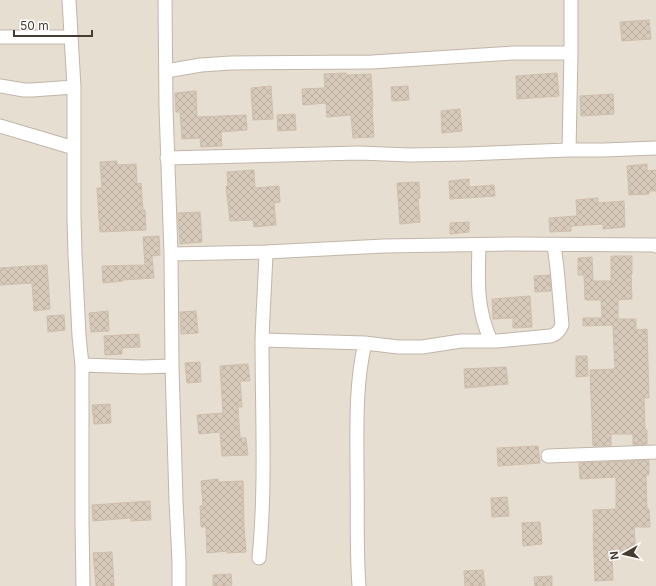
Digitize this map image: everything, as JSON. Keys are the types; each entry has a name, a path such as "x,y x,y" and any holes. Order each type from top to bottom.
{"street":[{"path":"69,0 74,87 75,247 79,336 82,365 83,586"},
{"path":"165,0 172,366 179,586"},
{"path":"569,150 571,0"},
{"path":"0,37 71,37"},
{"path":"166,71 201,65 231,63 372,62 513,53 571,53"},
{"path":"0,86 24,90 74,87"},
{"path":"0,126 74,148"},
{"path":"168,158 359,153 410,155 466,154 656,148"},
{"path":"171,254 266,252 384,246 554,244 656,246"},
{"path":"262,340 365,342 398,347 422,347 461,341 491,341 556,335 562,325 562,320 558,268 554,244"},
{"path":"479,245 478,280 480,309 485,328 491,341"},
{"path":"259,558 262,532 262,340 266,252"},
{"path":"359,586 357,556 357,420 362,356 365,342"},
{"path":"82,365 142,367 172,366"},
{"path":"548,456 656,452"}],"shaded area":[{"path":"0,0 656,0 656,586 0,586"}],"building":[{"path":"649,20 651,39 622,41 620,22"},
{"path":"346,73 346,75 371,74 374,137 353,138 351,115 327,117 326,103 303,105 302,89 325,88 324,74"},
{"path":"557,73 559,96 517,99 516,76"},
{"path":"271,86 273,119 253,120 251,88"},
{"path":"408,86 409,100 392,101 391,87"},
{"path":"196,91 197,117 246,115 247,130 221,132 222,146 201,147 200,138 182,139 180,112 176,112 175,93"},
{"path":"613,94 614,114 581,116 580,96"},
{"path":"460,109 462,131 442,133 441,111"},
{"path":"295,114 296,130 278,131 277,115"},
{"path":"117,161 117,165 136,164 137,184 141,183 146,230 100,232 97,188 102,188 100,162"},
{"path":"647,164 647,171 656,170 656,191 649,191 649,194 629,195 627,166"},
{"path":"254,170 255,188 279,186 280,202 274,203 276,225 254,227 253,220 230,221 226,186 228,186 227,172"},
{"path":"469,179 469,187 494,185 495,196 450,199 449,181"},
{"path":"419,182 420,198 418,198 420,222 400,224 397,183"},
{"path":"598,198 598,203 624,201 625,227 603,229 603,224 571,226 571,231 550,232 549,218 577,216 576,200"},
{"path":"200,212 202,242 180,244 178,213"},
{"path":"469,222 469,232 450,234 450,223"},
{"path":"159,236 160,255 152,256 154,278 103,283 102,266 145,265 143,237"},
{"path":"611,256 632,256 632,299 618,300 618,319 636,319 636,330 647,329 649,398 644,398 647,444 633,445 633,434 611,434 611,446 593,446 590,370 615,369 613,325 583,326 583,318 602,318 601,300 585,300 584,275 578,275 578,258 592,257 593,281 611,281"},
{"path":"47,265 50,309 34,311 32,283 0,285 0,268"},
{"path":"550,275 551,291 535,292 534,276"},
{"path":"530,296 532,327 513,328 513,318 493,319 492,299"},
{"path":"108,311 109,331 91,332 89,313"},
{"path":"196,311 198,333 181,334 180,312"},
{"path":"64,315 65,330 48,332 47,316"},
{"path":"139,334 140,347 122,348 122,354 105,355 104,336"},
{"path":"576,356 587,356 588,376 576,377"},
{"path":"200,362 201,382 187,383 185,363"},
{"path":"248,364 250,381 240,381 242,407 238,407 240,438 246,438 248,455 222,456 220,432 199,434 197,415 223,413 220,366"},
{"path":"506,367 508,384 465,388 464,369"},
{"path":"110,404 111,423 94,424 92,405"},
{"path":"538,446 540,463 498,466 497,448"},
{"path":"649,460 649,475 646,475 647,509 649,509 650,527 634,527 636,555 612,557 613,580 595,581 593,510 616,509 616,477 580,479 579,463"},
{"path":"218,479 218,482 243,481 246,552 227,553 227,551 207,553 206,527 201,527 200,506 203,506 201,481"},
{"path":"507,497 509,516 492,517 491,498"},
{"path":"150,501 151,520 131,521 131,518 93,521 92,505"},
{"path":"540,522 542,544 523,546 522,523"},
{"path":"112,552 114,586 96,586 93,553"},
{"path":"483,570 485,586 465,586 464,571"},
{"path":"231,574 232,585 213,586 213,575"},
{"path":"552,576 552,586 535,586 534,577"}]}
